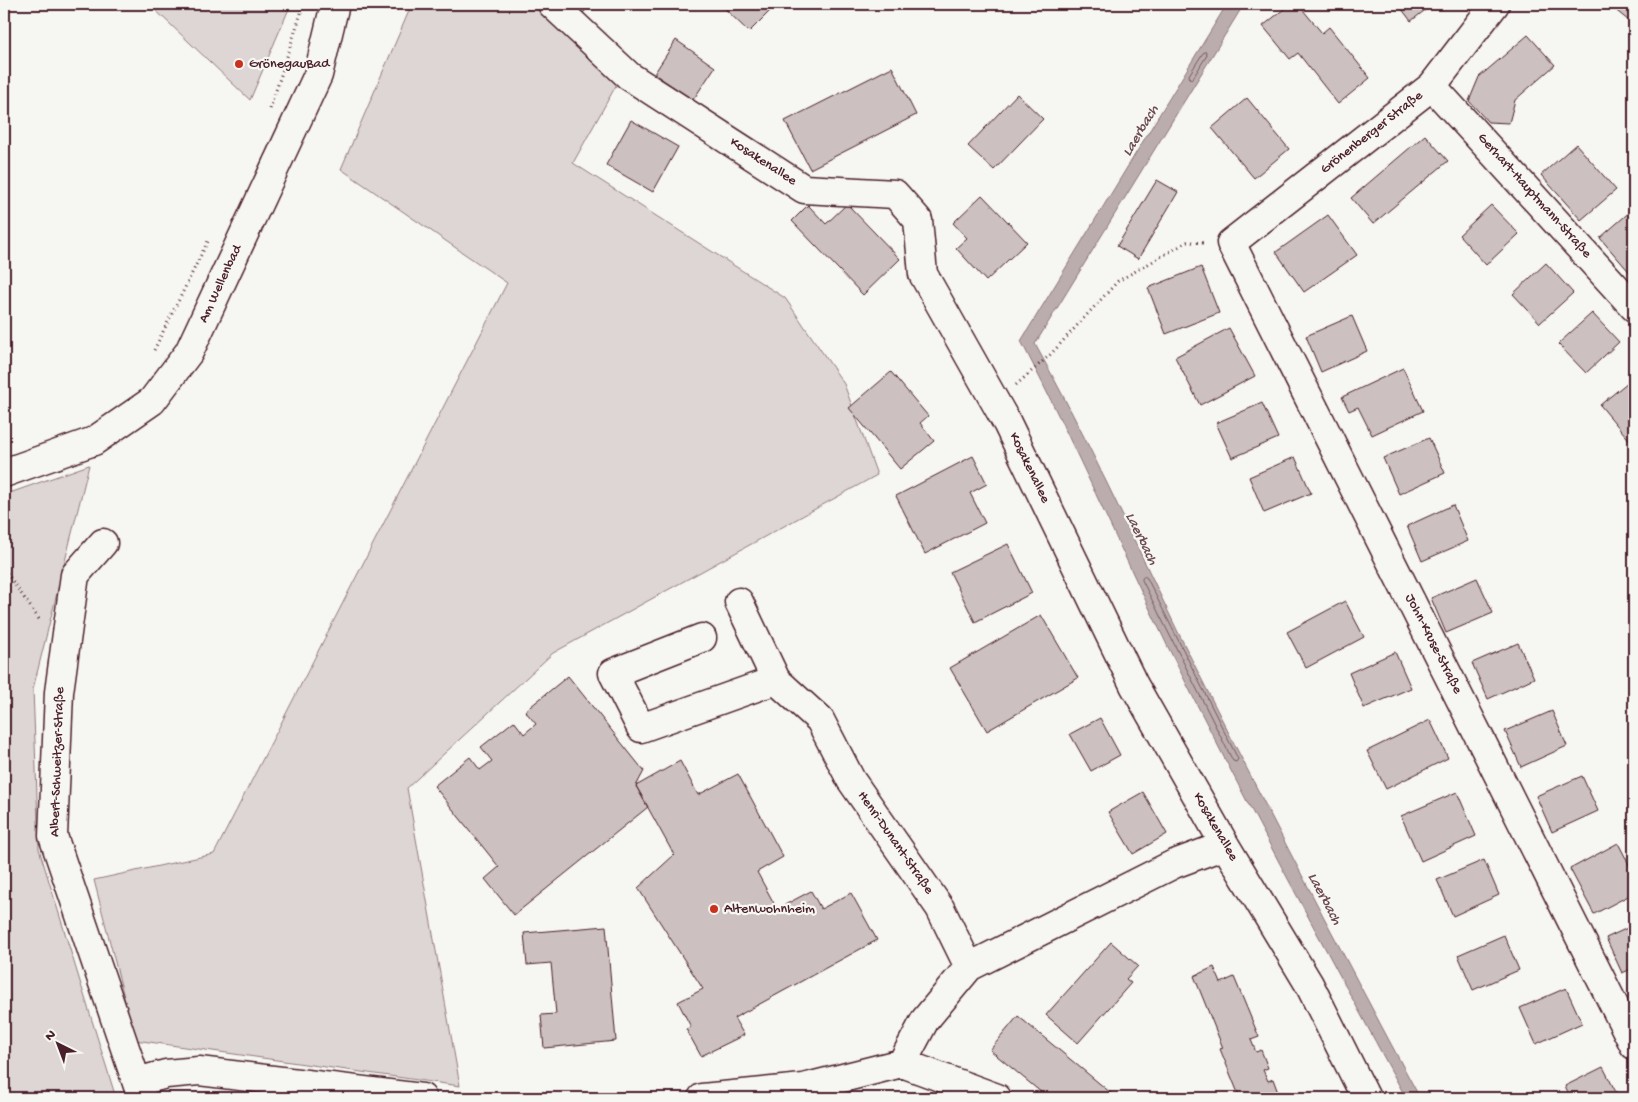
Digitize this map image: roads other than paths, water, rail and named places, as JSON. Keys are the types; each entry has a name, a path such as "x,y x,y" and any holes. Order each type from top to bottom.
{"street":[{"name":"Am Wellenbad","path":"4,473 94,441 152,401 189,352 318,75 335,4"},
{"name":"Kosakenallee","path":"552,4 629,76 804,189 895,194 918,220 923,274 1001,412 1134,685 1225,845 1309,984 1366,1098"},
{"name":"Grönenberger Straße","path":"1231,243 1432,86 1495,4"},
{"name":"Gerhart-Hauptmann-Straße","path":"1432,86 1634,307"},
{"name":"John-Kruse-Straße","path":"1231,243 1634,1045"},
{"name":"Albert-Schweitzer-Straße","path":"103,543 75,575 58,692 53,836 139,1090"},
{"path":"702,638 613,673 641,728 776,680 739,602"},
{"name":"Henri-Dunant-Straße","path":"776,680 820,720 851,780 940,908 969,967"},
{"path":"902,1063 925,1020 969,967 1174,864 1225,845"},
{"path":"702,1098 803,1088 902,1063 997,1098"},
{"path":"139,1090 166,1074 199,1071 422,1098"}],"water":[{"path":"1227,4 1244,4 1035,344 1091,450 1236,748 1420,1098 1406,1098 1255,816 1167,645 1021,341"}],"place":[{"name":"GrönegauBad","path":"239,64"},
{"name":"Altenwohnheim","path":"714,909"}],"water label":[{"name":"Laerbach","path":"1141,131"},
{"name":"Laerbach","path":"1141,539"},
{"name":"Laerbach","path":"1324,899"}]}
